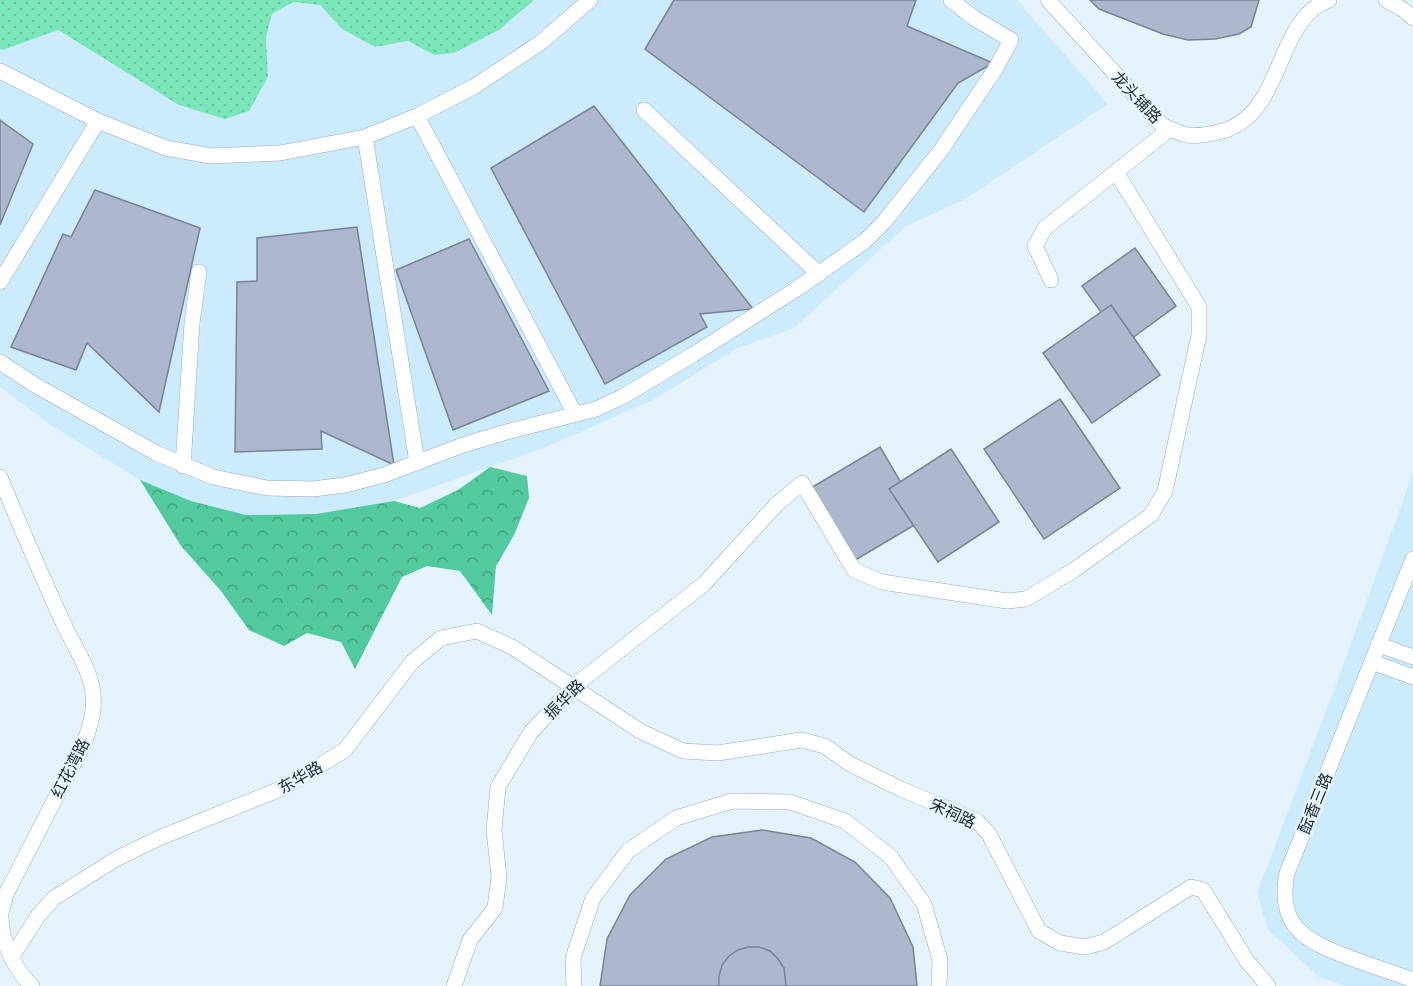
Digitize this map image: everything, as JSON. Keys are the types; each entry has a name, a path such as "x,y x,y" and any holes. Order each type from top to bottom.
{"street":[{"path":"0,71 98,121 166,148 211,156 280,153 365,137 417,116 475,86 540,43 590,0"},
{"path":"0,362 35,385 183,466 234,482 267,488 314,489 374,478 506,432 596,408 622,397 819,274 865,241 884,222 941,150 996,68 1011,40 974,18 951,0"},
{"name":"龙头铺路","path":"1048,0 1154,117 1162,125 1182,135 1203,135 1226,130 1249,117 1267,91 1302,19 1320,3 1329,0"},
{"path":"1386,0 1413,18"},
{"path":"644,110 819,274"},
{"path":"417,116 575,414"},
{"path":"0,282 98,121"},
{"path":"1051,280 1035,246 1045,228 1170,129"},
{"path":"365,137 417,462"},
{"name":"振华路","path":"454,986 470,940 495,908 499,877 494,830 498,787 531,732 573,687 704,584 776,505 802,483 854,570 882,582 1007,602 1026,600 1074,570 1151,515 1165,491 1199,335 1199,307 1116,172"},
{"path":"183,466 192,323 199,272"},
{"name":"红花湾路","path":"0,477 67,631 84,664 92,684 94,700 93,718 86,741 6,894 1,914 2,936 11,958 24,979 32,986"},
{"name":"酝香三路","path":"1413,559 1287,873 1284,891 1285,907 1291,921 1304,936 1318,946 1413,980"},
{"name":"东华路","path":"11,958 38,916 54,898 159,838 283,788 345,750 412,662 441,638 477,631 512,647 573,687"},
{"path":"1379,645 1413,657"},
{"path":"1372,662 1413,677"},
{"name":"宋祠路","path":"573,687 640,731 683,751 718,753 801,740 825,746 850,764 901,789 977,821 989,834 1038,931 1060,943 1085,947 1104,942 1177,894 1191,887 1203,890 1247,961 1268,986"},
{"path":"574,986 573,958 593,897 628,851 676,818 732,801 790,802 845,821 891,857 924,904 940,960 939,986"}],"shaded area":[{"path":"534,0 1017,0 1108,104 964,200 906,226 794,328 736,349 653,400 544,448 394,501 316,514 246,515 191,501 140,480 49,424 0,387 0,49 3,50 57,30 179,105 268,77 266,37 272,14 293,2 320,5 342,29 375,47 408,41 434,55 454,53 499,30"},
{"path":"1413,473 1413,986 1345,986 1319,977 1268,930 1257,893"}],"green space":[{"path":"0,0 534,0 499,30 454,53 434,55 408,41 375,47 342,29 320,5 293,2 272,14 266,37 268,77 249,111 225,119 179,105 58,30 3,50 0,49"},
{"path":"490,467 527,476 529,498 514,535 496,566 492,615 460,571 427,566 402,577 355,669 341,642 307,633 284,646 249,630 221,591 181,546 140,480 191,501 246,515 316,514 394,501 420,508 458,490"}],"building":[{"path":"674,0 916,0 907,26 993,63 958,83 864,212 645,49"},
{"path":"1090,0 1259,0 1251,27 1239,34 1215,39 1188,40 1163,34 1099,9"},
{"path":"594,106 753,309 700,314 707,327 605,384 491,168"},
{"path":"0,120 33,144 0,225"},
{"path":"95,190 200,228 159,412 87,343 76,370 11,347 63,234 71,237"},
{"path":"357,227 394,465 321,431 322,449 235,452 237,282 257,281 257,238"},
{"path":"469,239 549,391 453,430 396,270"},
{"path":"1135,248 1176,306 1124,344 1082,286"},
{"path":"1111,305 1160,375 1092,423 1043,353"},
{"path":"1060,399 1120,488 1044,539 984,449"},
{"path":"880,447 923,520 852,562 809,489"},
{"path":"951,449 999,522 938,562 889,489"},
{"path":"762,830 811,838 855,862 890,898 913,947 917,986 600,986 607,939 630,895 666,859 712,837"},
{"path":"748,947 759,947 770,951 778,959 784,968 786,986 719,986 722,965 729,956"}]}
